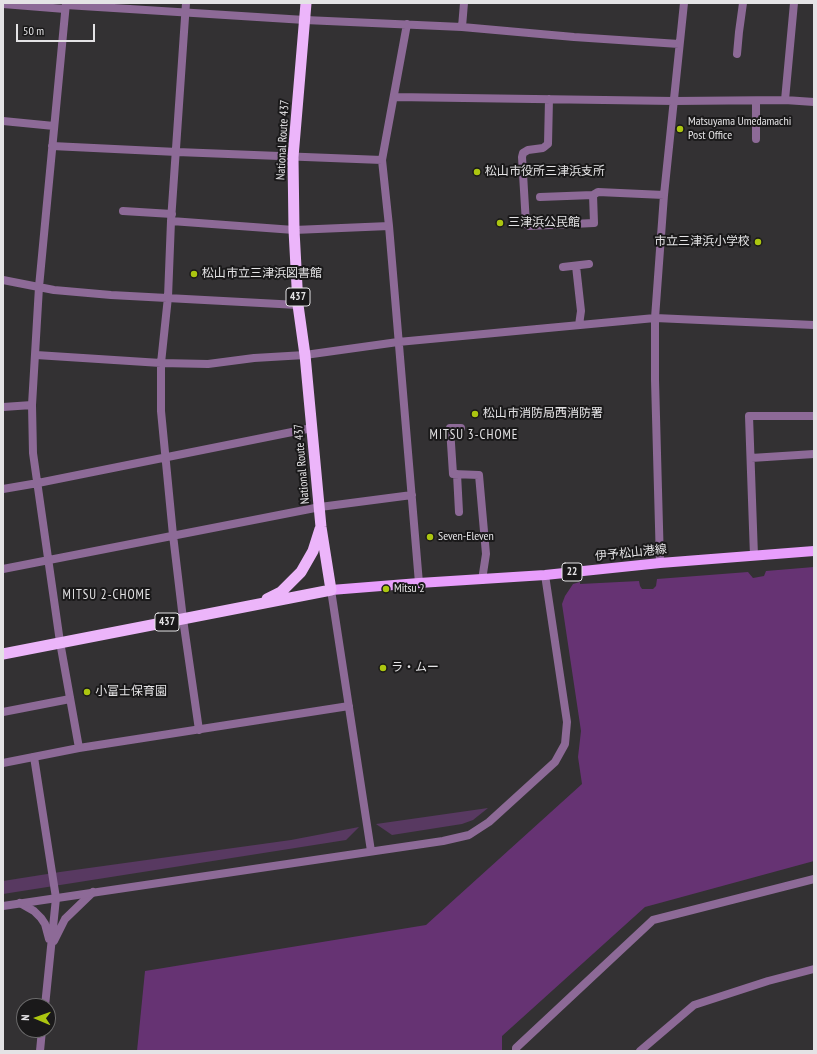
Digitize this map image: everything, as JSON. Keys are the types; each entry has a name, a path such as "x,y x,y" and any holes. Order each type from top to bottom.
{"highway":[{"name":"National Route 437","path":"306,3 294,157 294,230 298,305 305,355 321,527 331,590"},
{"path":"258,604 281,592 301,572 313,551 321,527"},
{"name":"437","path":"3,654 331,590"}],"main road":[{"name":"伊予松山港線","path":"331,590 482,580 660,563 814,552"}],"street":[{"path":"186,3 177,152 171,218 168,297 161,363 161,410 164,458 172,535 199,730"},
{"path":"462,27 464,3"},
{"path":"660,563 655,380 655,318 664,195 684,3"},
{"path":"737,54 738,32 743,3"},
{"path":"784,100 794,3"},
{"path":"3,4 462,27 574,37 679,44"},
{"path":"66,6 39,287 32,405 33,453 60,642 79,748"},
{"path":"408,24 382,160 389,226 419,583"},
{"path":"394,97 674,101 784,100 814,102"},
{"path":"549,99 548,144 543,148 528,150 523,153 522,157 526,224 529,226 594,223 593,195"},
{"path":"756,101 756,139"},
{"path":"3,121 54,126"},
{"path":"52,146 382,160"},
{"path":"540,197 593,195 598,192 664,195"},
{"path":"123,211 171,218 294,230 389,226"},
{"path":"563,267 589,264"},
{"path":"576,266 580,311 579,325"},
{"path":"3,280 39,287 110,294 298,305"},
{"path":"36,355 161,363 208,364 254,358 305,355 398,342 655,318 814,326"},
{"path":"3,407 32,405"},
{"path":"754,556 749,416 814,416"},
{"path":"3,489 312,428"},
{"path":"461,428 450,428 453,474 479,475 486,554 482,580"},
{"path":"751,458 814,454"},
{"path":"456,474 459,512"},
{"path":"3,569 320,506 412,495"},
{"path":"3,906 442,841 469,835 489,822 555,762 564,744 567,722 545,575"},
{"path":"331,590 371,851"},
{"path":"3,712 70,699"},
{"path":"3,763 79,748 348,706"},
{"path":"34,757 56,898 46,998"},
{"path":"516,1051 516,1048 653,920 814,879"},
{"path":"51,948 65,919 79,904 94,892"},
{"path":"20,904 34,911 45,924 51,948"},
{"path":"640,1051 694,1005 768,981 814,969"},
{"path":"40,1051 41,1038"}],"shaded area":[{"path":"814,567 814,861 645,907 502,1036 502,1051 137,1051 145,971 426,925 582,784 578,757 581,731 562,604 565,596 573,584 580,582 580,584 639,581 642,589 653,589 656,586 657,579 748,572 753,578 764,576 766,571"},
{"path":"488,808 473,820 462,824 392,835 376,824"},
{"path":"359,827 346,840 3,894 3,881 291,840"}],"place":[{"name":"Matsuyama Umedamachi Post Office","path":"680,129"},
{"name":"松山市役所三津浜支所","path":"477,172"},
{"name":"三津浜公民館","path":"500,223"},
{"name":"市立三津浜小学校","path":"758,242"},
{"name":"松山市立三津浜図書館","path":"194,274"},
{"name":"松山市消防局西消防署","path":"475,414"},
{"name":"Seven-Eleven","path":"430,537"},
{"name":"Mitsu 2","path":"386,589"},
{"name":"ラ・ムー","path":"383,668"},
{"name":"小富士保育園","path":"87,692"}],"district":[{"name":"MITSU 3-CHOME","path":"474,435"},
{"name":"MITSU 2-CHOME","path":"107,595"}]}
